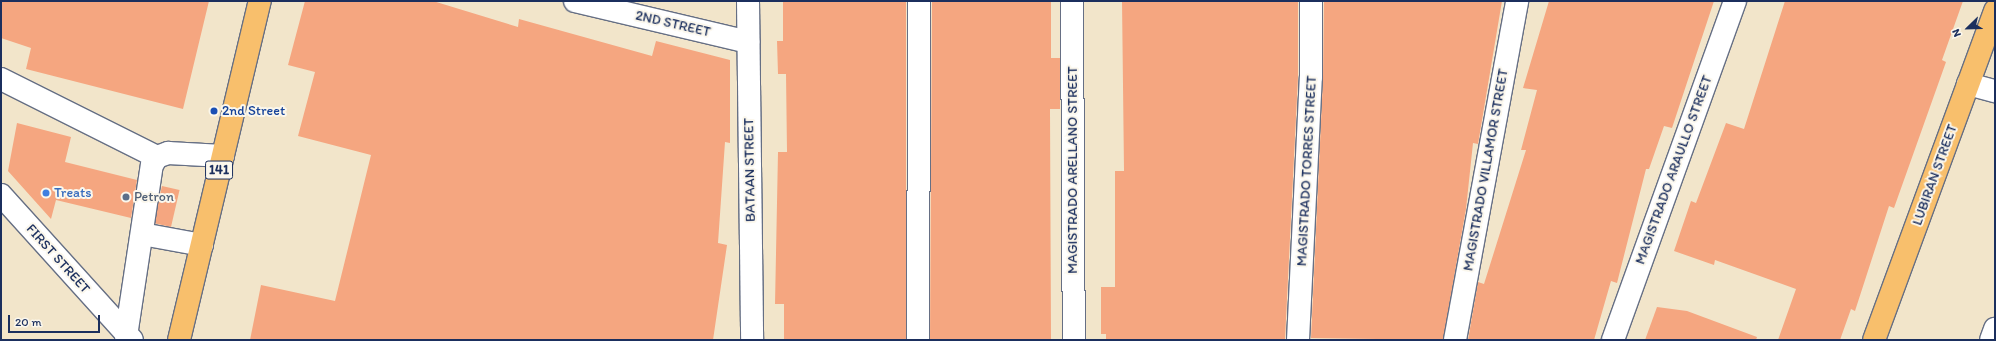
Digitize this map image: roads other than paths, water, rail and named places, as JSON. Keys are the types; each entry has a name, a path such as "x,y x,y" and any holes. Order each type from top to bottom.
{"main road":[{"name":"141","path":"179,340 260,1"},
{"name":"LUBIRAN STREET","path":"1874,340 1995,11"}],"street":[{"name":"2ND STREET","path":"575,1 748,42"},
{"name":"BATAAN STREET","path":"748,1 752,340"},
{"path":"918,1 918,340"},
{"name":"MAGISTRADO ARELLANO STREET","path":"1072,1 1074,340"},
{"name":"MAGISTRADO TORRES STREET","path":"1298,340 1312,76 1311,1"},
{"name":"MAGISTRADO VILLAMOR STREET","path":"1455,340 1517,1"},
{"name":"MAGISTRADO ARAULLO STREET","path":"1613,340 1735,1"},
{"path":"1,79 157,157"},
{"path":"1968,84 1995,91"},
{"path":"129,338 152,166 157,157 168,153 223,156"},
{"name":"FIRST STREET","path":"1,195 129,338"},
{"path":"142,234 202,245"},
{"path":"1991,340 1995,329"}],"place":[{"name":"2nd Street","path":"214,111"},
{"name":"Treats","path":"46,193"},
{"name":"Petron","path":"126,197"}]}
